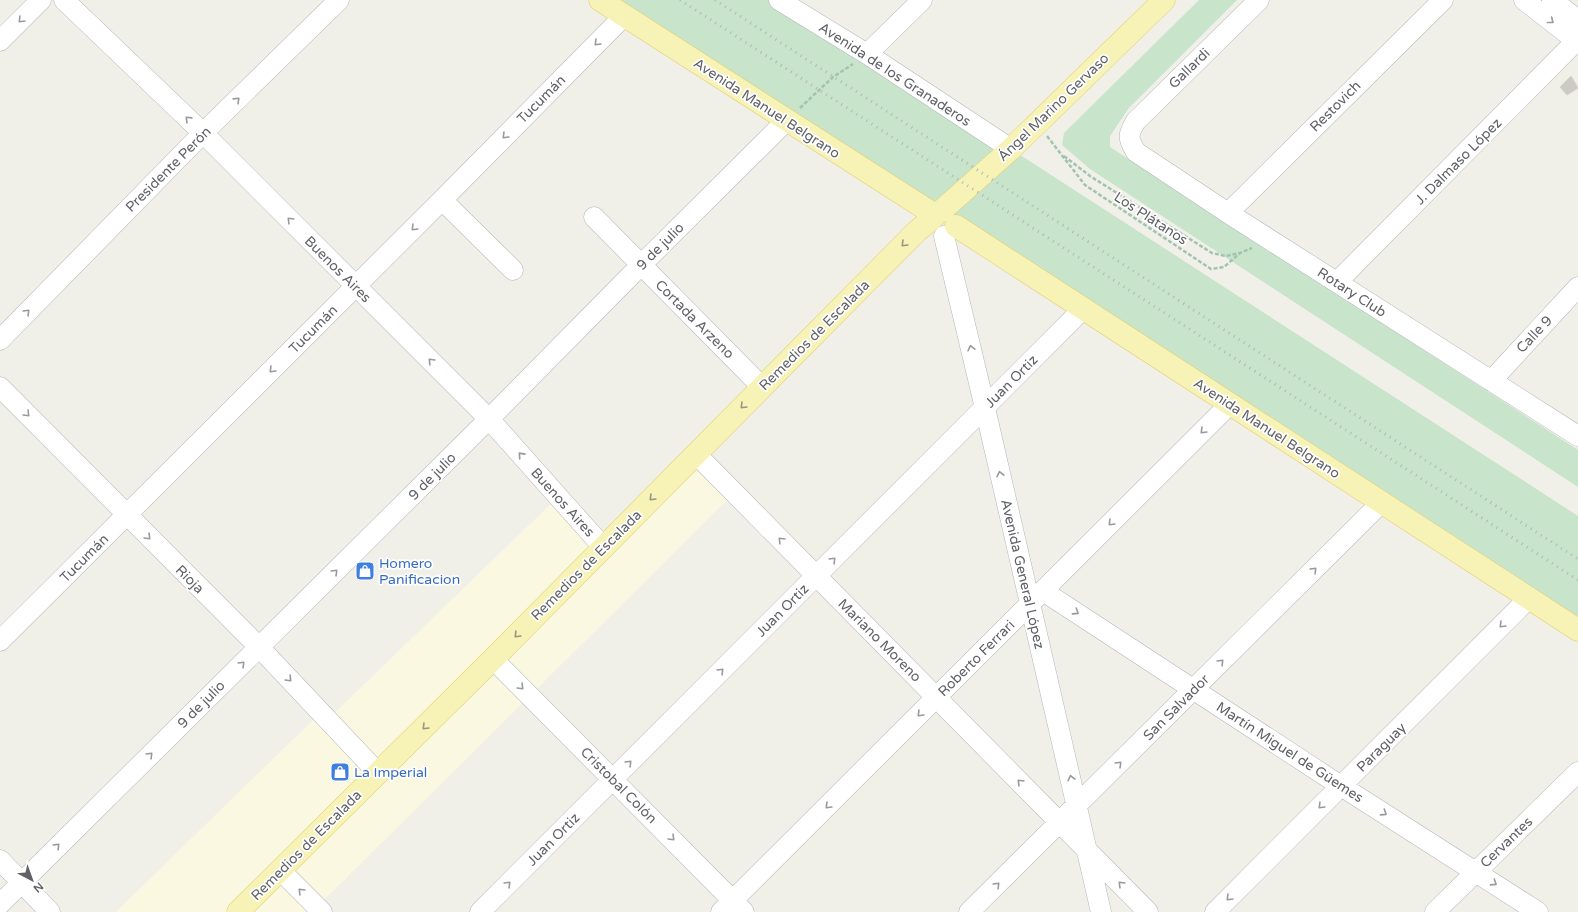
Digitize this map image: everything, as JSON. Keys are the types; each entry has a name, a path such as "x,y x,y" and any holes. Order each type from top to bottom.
{"main road":[{"name":"Avenida Manuel Belgrano","path":"600,0 942,221 1084,308 1578,630"},
{"name":"Ángel Marino Gervaso","path":"942,221 1011,148 1164,0"},
{"name":"Remedios de Escalada","path":"238,912 493,659 917,231 942,221"}],"street":[{"path":"0,41 41,0"},
{"name":"Buenos Aires","path":"64,0 203,133 489,419 603,547"},
{"name":"Presidente Perón","path":"0,340 203,133 339,0"},
{"name":"Avenida de los Granaderos","path":"779,0 867,54 1011,148"},
{"path":"867,54 922,0"},
{"name":"Gallardi","path":"1130,142 1130,131 1136,121 1259,0"},
{"name":"Restovich","path":"1228,213 1442,0"},
{"path":"1524,0 1577,41"},
{"path":"1552,0 1578,20"},
{"name":"Tucumán","path":"0,641 127,516 624,16"},
{"name":"J. Dalmaso López","path":"1337,282 1577,41"},
{"name":"9 de julio","path":"0,904 489,419 786,121"},
{"name":"Rotary Club","path":"1130,142 1136,152 1228,213 1578,436"},
{"path":"442,200 513,270"},
{"name":"Cortada Arzeno","path":"594,217 762,387"},
{"name":"Avenida General López","path":"942,221 985,408 1036,598 1085,848 1101,912"},
{"name":"Calle 9","path":"1491,381 1578,287"},
{"name":"Juan Ortiz","path":"480,912 1084,308"},
{"name":"Rioja","path":"0,387 259,647 378,773"},
{"name":"Roberto Ferrari","path":"733,908 936,698 1230,404"},
{"name":"Mariano Moreno","path":"696,454 1148,912"},
{"name":"San Salvador","path":"969,912 1382,502"},
{"name":"Martín Miguel de Güemes","path":"1036,598 1194,690 1538,912"},
{"name":"Paraguay","path":"1215,912 1530,598"},
{"name":"Cristobal Colón","path":"493,659 613,779 733,908"},
{"name":"Cervantes","path":"1435,912 1578,772"},
{"path":"0,860 50,912"},
{"path":"280,870 322,912"}],"path":[{"path":"786,121 833,77 867,54"},
{"name":"Los Plátanos","path":"1037,123 1085,185 1211,269 1224,267 1240,252"},
{"name":"Los Plátanos","path":"1060,153 1090,176 1212,253 1226,256 1273,241"}],"shaded area":[{"path":"696,454 728,499 312,912 116,912 314,719 322,725 558,497 603,547"}],"green space":[{"path":"600,0 779,0 1011,149 1578,516 1578,630 956,226 935,215"},
{"path":"1199,0 1237,0 1128,109 1110,136 1110,147 1578,450 1578,487 1090,169 1062,145 1064,133"}],"building":[{"path":"1571,76 1578,88 1567,95 1560,87"}],"railway":[{"path":"680,0 1578,580"},
{"path":"715,0 1578,559"}],"place":[{"name":"Homero Panificacion","path":"365,571"},
{"name":"La Imperial","path":"340,772"}]}
